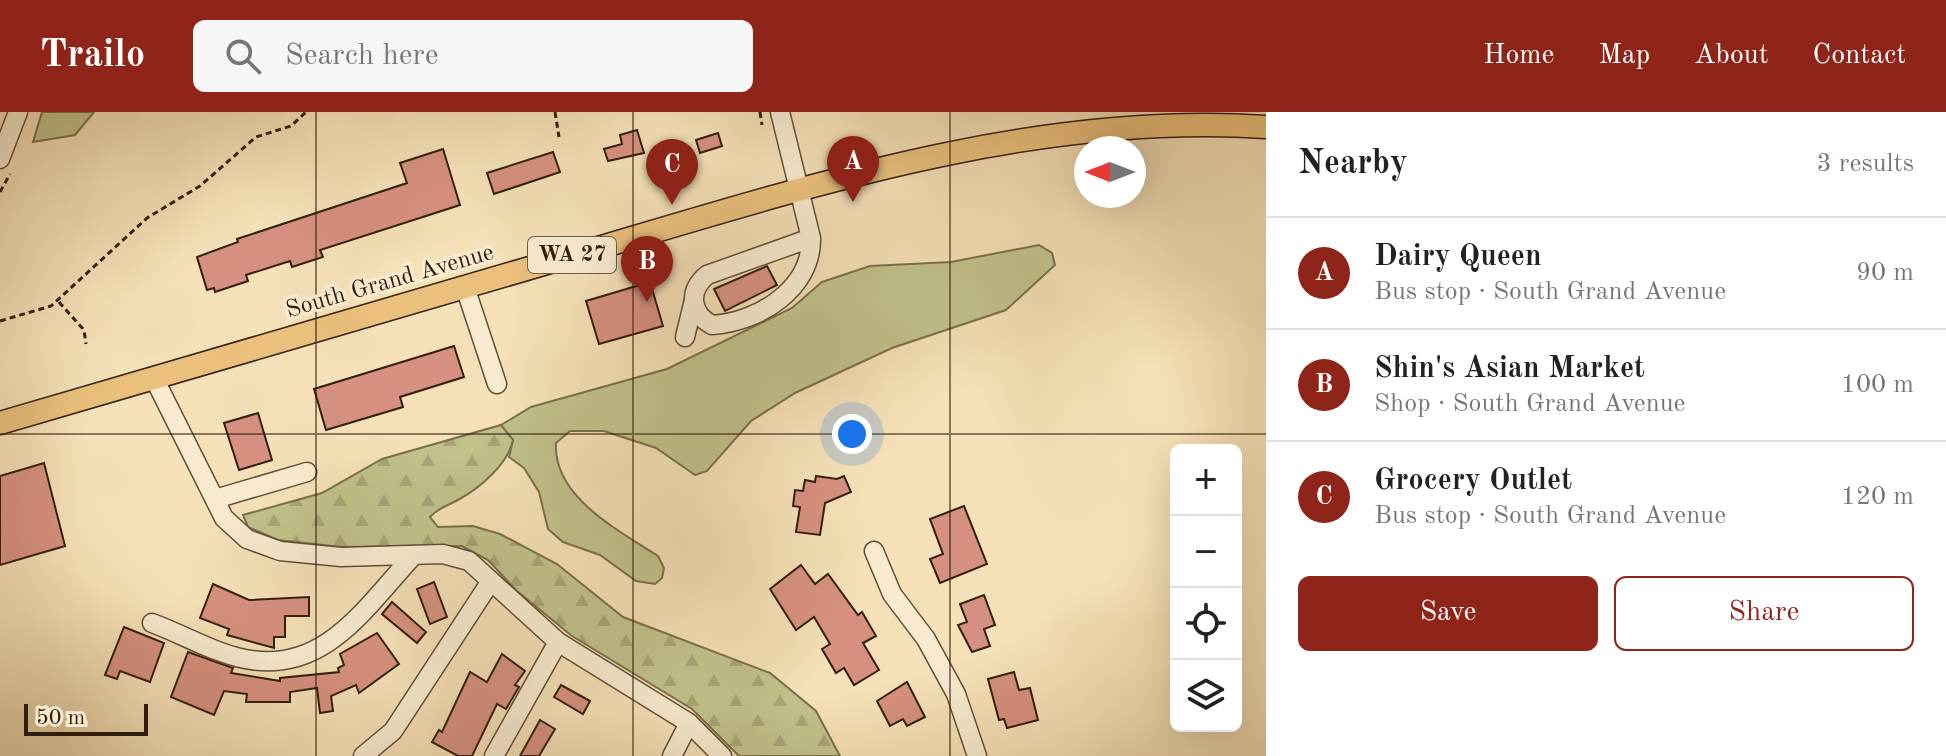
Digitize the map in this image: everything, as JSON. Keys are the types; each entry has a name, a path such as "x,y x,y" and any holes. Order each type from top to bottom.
{"main road":[{"name":"South Grand Avenue","path":"0,423 797,189 945,151 1044,131 1150,116 1266,127"}],"street":[{"path":"0,159 18,112"},
{"path":"693,304 703,320 712,325 728,324 766,306 798,284 808,267 811,238 780,112"},
{"path":"685,337 698,282 707,275 811,238"},
{"path":"465,287 497,384"},
{"path":"154,378 224,518 247,539 280,551 341,557 443,554 469,561 558,642 689,723 722,756"},
{"path":"215,499 307,472"},
{"path":"874,551 892,594 926,639 956,694 977,756"},
{"path":"152,623 245,659 292,661 332,643 414,555"},
{"path":"363,756 393,731 491,581"},
{"path":"494,756 558,642"},
{"path":"672,756 689,723"}],"path":[{"path":"0,321 43,309 58,301 147,218 200,186 256,137 291,126 306,112"},
{"path":"555,112 559,137"},
{"path":"760,112 762,125"},
{"path":"58,301 84,330 86,344"}],"green space":[{"path":"42,112 94,112 75,135 33,142"},
{"path":"1039,245 1052,253 1055,265 1006,310 892,348 795,393 751,421 707,471 695,475 656,448 604,431 570,431 556,443 558,462 576,496 607,523 658,556 664,568 662,578 655,584 636,581 600,555 563,542 548,529 539,492 524,468 509,457 513,440 501,425 531,407 667,369 792,308 822,282 870,266 951,262"},
{"path":"501,425 513,440 505,458 475,489 430,517 438,527 473,526 500,534 557,564 623,617 770,673 816,711 840,756 739,756 692,709 572,636 517,591 488,560 462,546 341,547 278,540 248,527 243,515 322,493 382,459"}],"building":[{"path":"637,130 644,153 608,161 604,149 622,144 620,135"},
{"path":"718,133 722,146 700,153 696,140"},
{"path":"443,149 460,205 320,250 323,257 292,267 290,261 246,275 248,281 215,292 214,288 207,290 197,257 238,242 237,239 407,183 400,163"},
{"path":"553,152 560,172 494,194 487,173"},
{"path":"767,266 777,285 725,311 714,289"},
{"path":"650,282 663,326 599,344 586,301"},
{"path":"454,346 464,377 400,397 403,407 326,430 314,389"},
{"path":"258,413 272,460 239,470 224,423"},
{"path":"44,463 65,546 0,565 0,476"},
{"path":"816,476 837,479 844,476 851,492 825,503 820,535 796,532 800,507 793,506 795,490 803,491 805,480 815,482"},
{"path":"964,506 987,564 940,583 930,559 943,554 930,519"},
{"path":"801,565 815,584 828,574 858,615 862,612 876,636 863,643 879,670 854,685 844,668 836,673 822,649 830,644 814,617 796,630 770,589"},
{"path":"434,582 447,617 430,624 417,589"},
{"path":"213,584 249,600 309,597 309,616 285,616 285,637 274,637 274,648 227,635 229,629 200,618"},
{"path":"984,595 995,625 984,629 990,646 972,652 958,625 967,622 960,604"},
{"path":"392,602 426,632 417,643 382,614"},
{"path":"124,627 164,643 150,682 120,671 117,679 105,675"},
{"path":"377,633 399,664 359,693 356,685 331,696 333,711 320,713 317,688 290,692 290,702 246,702 247,694 224,691 214,715 171,697 188,652 233,668 231,673 280,681 280,678 339,672 338,668 344,665 340,654"},
{"path":"502,654 525,671 515,685 519,687 506,709 497,704 472,756 458,756 432,742 439,730 442,732 470,672 487,682"},
{"path":"1014,672 1019,690 1030,688 1038,720 1007,728 1004,719 999,720 988,679"},
{"path":"907,682 925,717 907,726 903,719 890,726 877,701"},
{"path":"561,685 590,701 583,714 554,697"},
{"path":"540,720 555,729 539,756 520,756"}],"place":[{"name":"Dairy Queen","path":"853,202"},
{"name":"Grocery Outlet","path":"672,205"},
{"name":"Shin's Asian Market","path":"647,302"}]}
